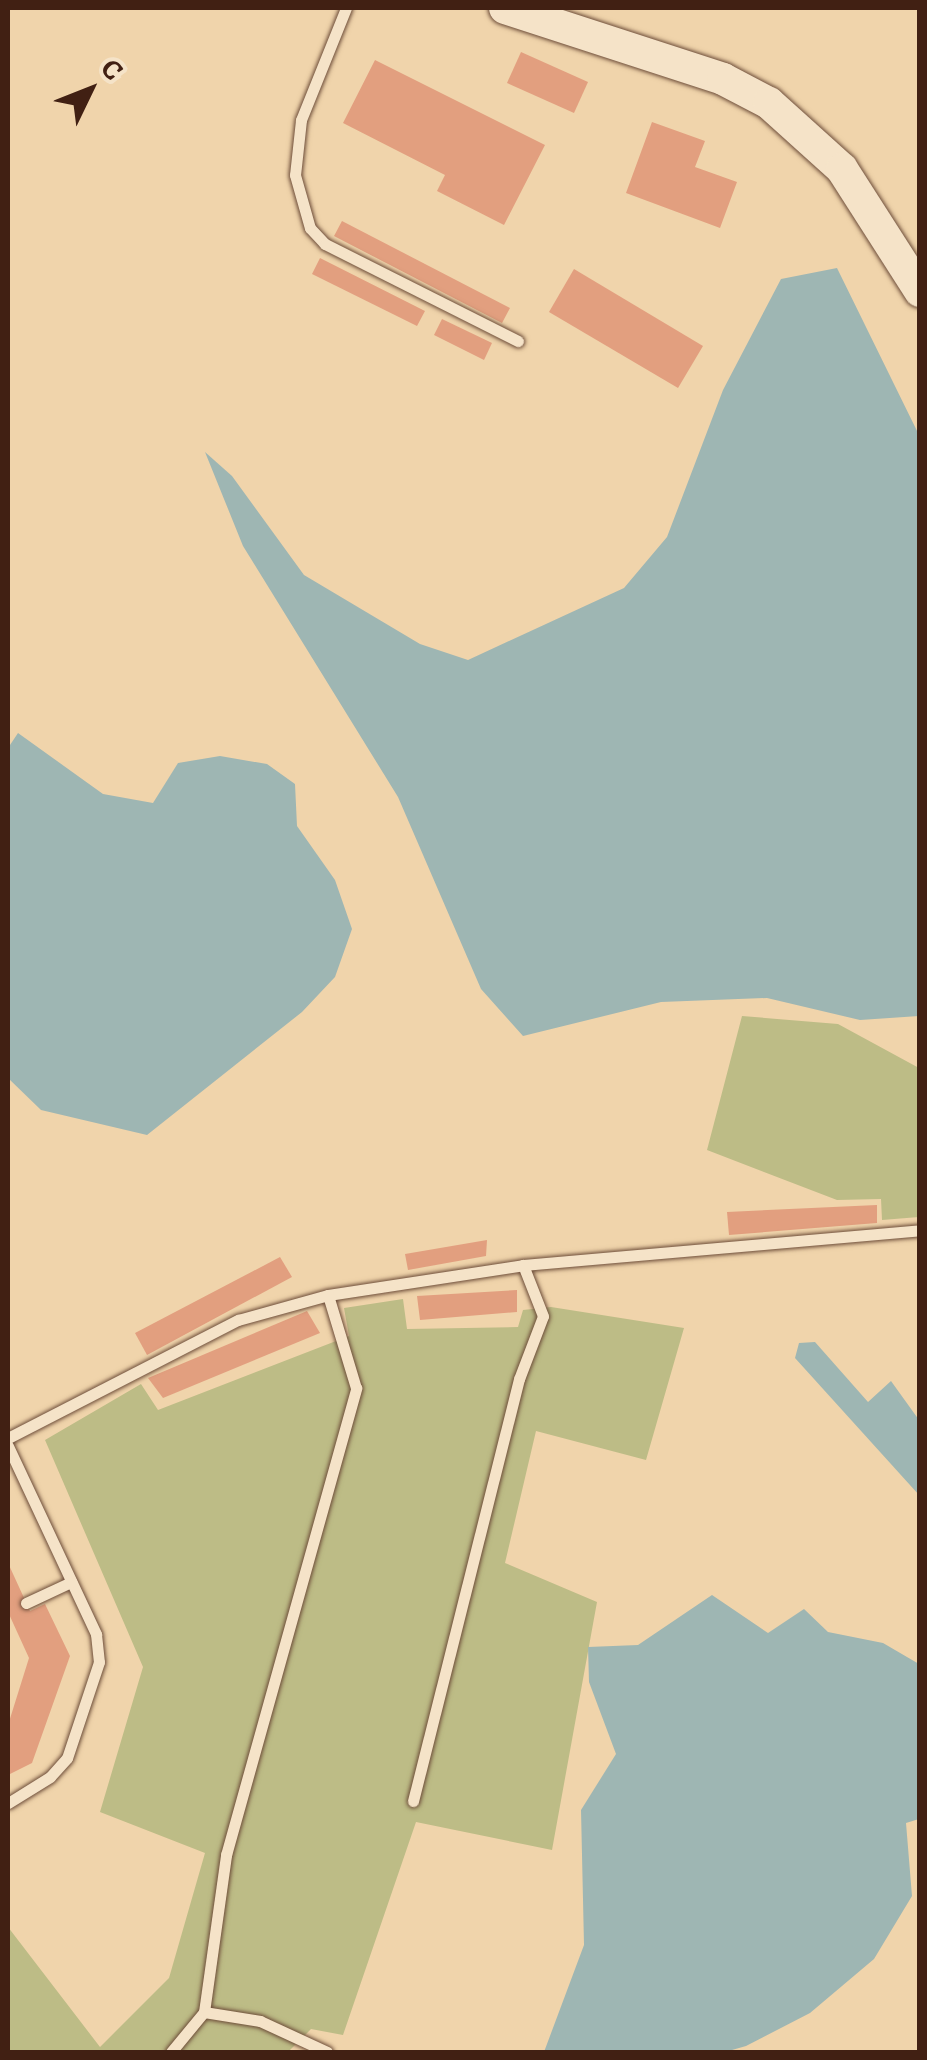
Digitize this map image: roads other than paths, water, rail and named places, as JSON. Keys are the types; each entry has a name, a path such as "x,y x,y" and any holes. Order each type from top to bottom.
{"street":[{"path":"505,8 723,79 769,103 842,169 920,291"}],"lane":[{"path":"346,8 302,120 295,176 310,228 325,244 518,341"},
{"path":"8,1438 238,1320 328,1295 523,1265 920,1230"},
{"path":"414,1802 520,1379 542,1316 523,1265"},
{"path":"171,2052 204,2012 235,1820 356,1388 328,1295"},
{"path":"8,1446 96,1634 99,1662 67,1758 50,1777 8,1802"},
{"path":"26,1603 71,1582"},
{"path":"204,2012 279,2027 326,2052"}],"water":[{"path":"837,268 919,435 919,1016 860,1020 767,998 661,1002 523,1036 481,989 398,797 243,546 205,452 232,476 304,575 420,644 468,660 624,588 667,537 723,390 781,279"},
{"path":"18,733 103,794 153,803 178,763 220,756 267,764 295,784 297,826 335,880 352,929 335,977 302,1012 147,1135 41,1110 8,1078 8,748"},
{"path":"815,1342 868,1402 891,1381 919,1420 919,1495 795,1358 799,1343"},
{"path":"712,1595 768,1633 804,1609 828,1632 883,1643 919,1664 919,1819 906,1823 912,1896 874,1959 810,2013 746,2046 725,2052 544,2052 584,1945 581,1810 616,1754 589,1682 588,1647 638,1645"}]}
